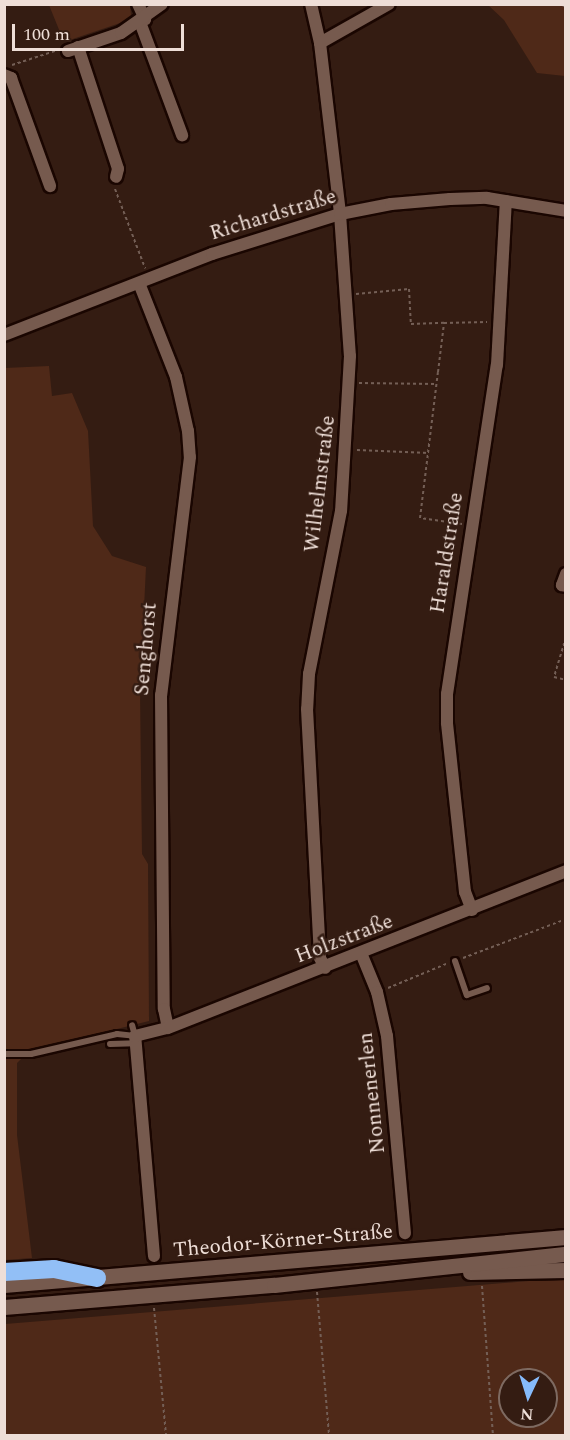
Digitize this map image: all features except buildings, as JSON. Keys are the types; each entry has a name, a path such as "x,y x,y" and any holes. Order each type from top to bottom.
{"highway":[{"path":"4,1272 54,1269 97,1278"}],"main road":[{"name":"Theodor-Körner-Straße","path":"4,1286 566,1237"},
{"name":"Theodor-Körner-Straße","path":"4,1308 316,1281 566,1254"},
{"name":"Theodor-Körner-Straße","path":"419,1271 481,1273 566,1270"}],"street":[{"path":"138,4 182,135"},
{"path":"116,177 118,169 73,49 142,20 162,4"},
{"name":"Wilhelmstraße","path":"311,4 320,43 340,214 347,295 350,383 341,511 309,674 307,709 320,958 325,968"},
{"path":"320,43 389,4"},
{"path":"5,75 11,78 50,186"},
{"name":"Richardstraße","path":"4,335 265,235 340,214 392,204 450,199 506,201 566,211"},
{"name":"Haraldstraße","path":"472,910 465,891 447,723 449,660 502,322 506,201"},
{"name":"Senghorst","path":"144,281 176,377 189,431 190,457 160,695 164,1010 168,1028"},
{"path":"566,574 562,585 566,586"},
{"name":"Holzstraße","path":"134,1035 168,1028 566,871"},
{"name":"Nonnenerlen","path":"361,953 377,992 389,1059 405,1233"},
{"path":"134,1035 154,1256"}],"lane":[{"path":"455,961 467,994 487,988"},
{"path":"4,1054 31,1054 117,1034 134,1035"},
{"path":"110,1044 134,1035"}],"path":[{"path":"562,4 566,9"},
{"path":"5,75 12,65 73,49"},
{"path":"116,177 114,186 144,281"},
{"path":"347,295 409,289 411,324 502,322"},
{"path":"444,323 420,518 471,525"},
{"path":"350,383 436,384"},
{"path":"346,449 429,453"},
{"path":"566,637 554,677 566,680"},
{"path":"377,992 566,919"},
{"path":"481,1273 493,1436"},
{"path":"316,1281 329,1436"},
{"path":"154,1310 166,1436"}],"shaded area":[{"path":"49,5 130,5 131,16 129,20 64,42"},
{"path":"488,5 565,5 565,76 537,73 504,20"},
{"path":"49,366 52,396 72,393 88,431 93,526 112,556 146,567 140,690 142,854 148,864 149,1021 29,1051 17,1063 17,1135 32,1258 5,1260 5,368"},
{"path":"565,1278 565,1435 5,1435 5,1324"}]}
